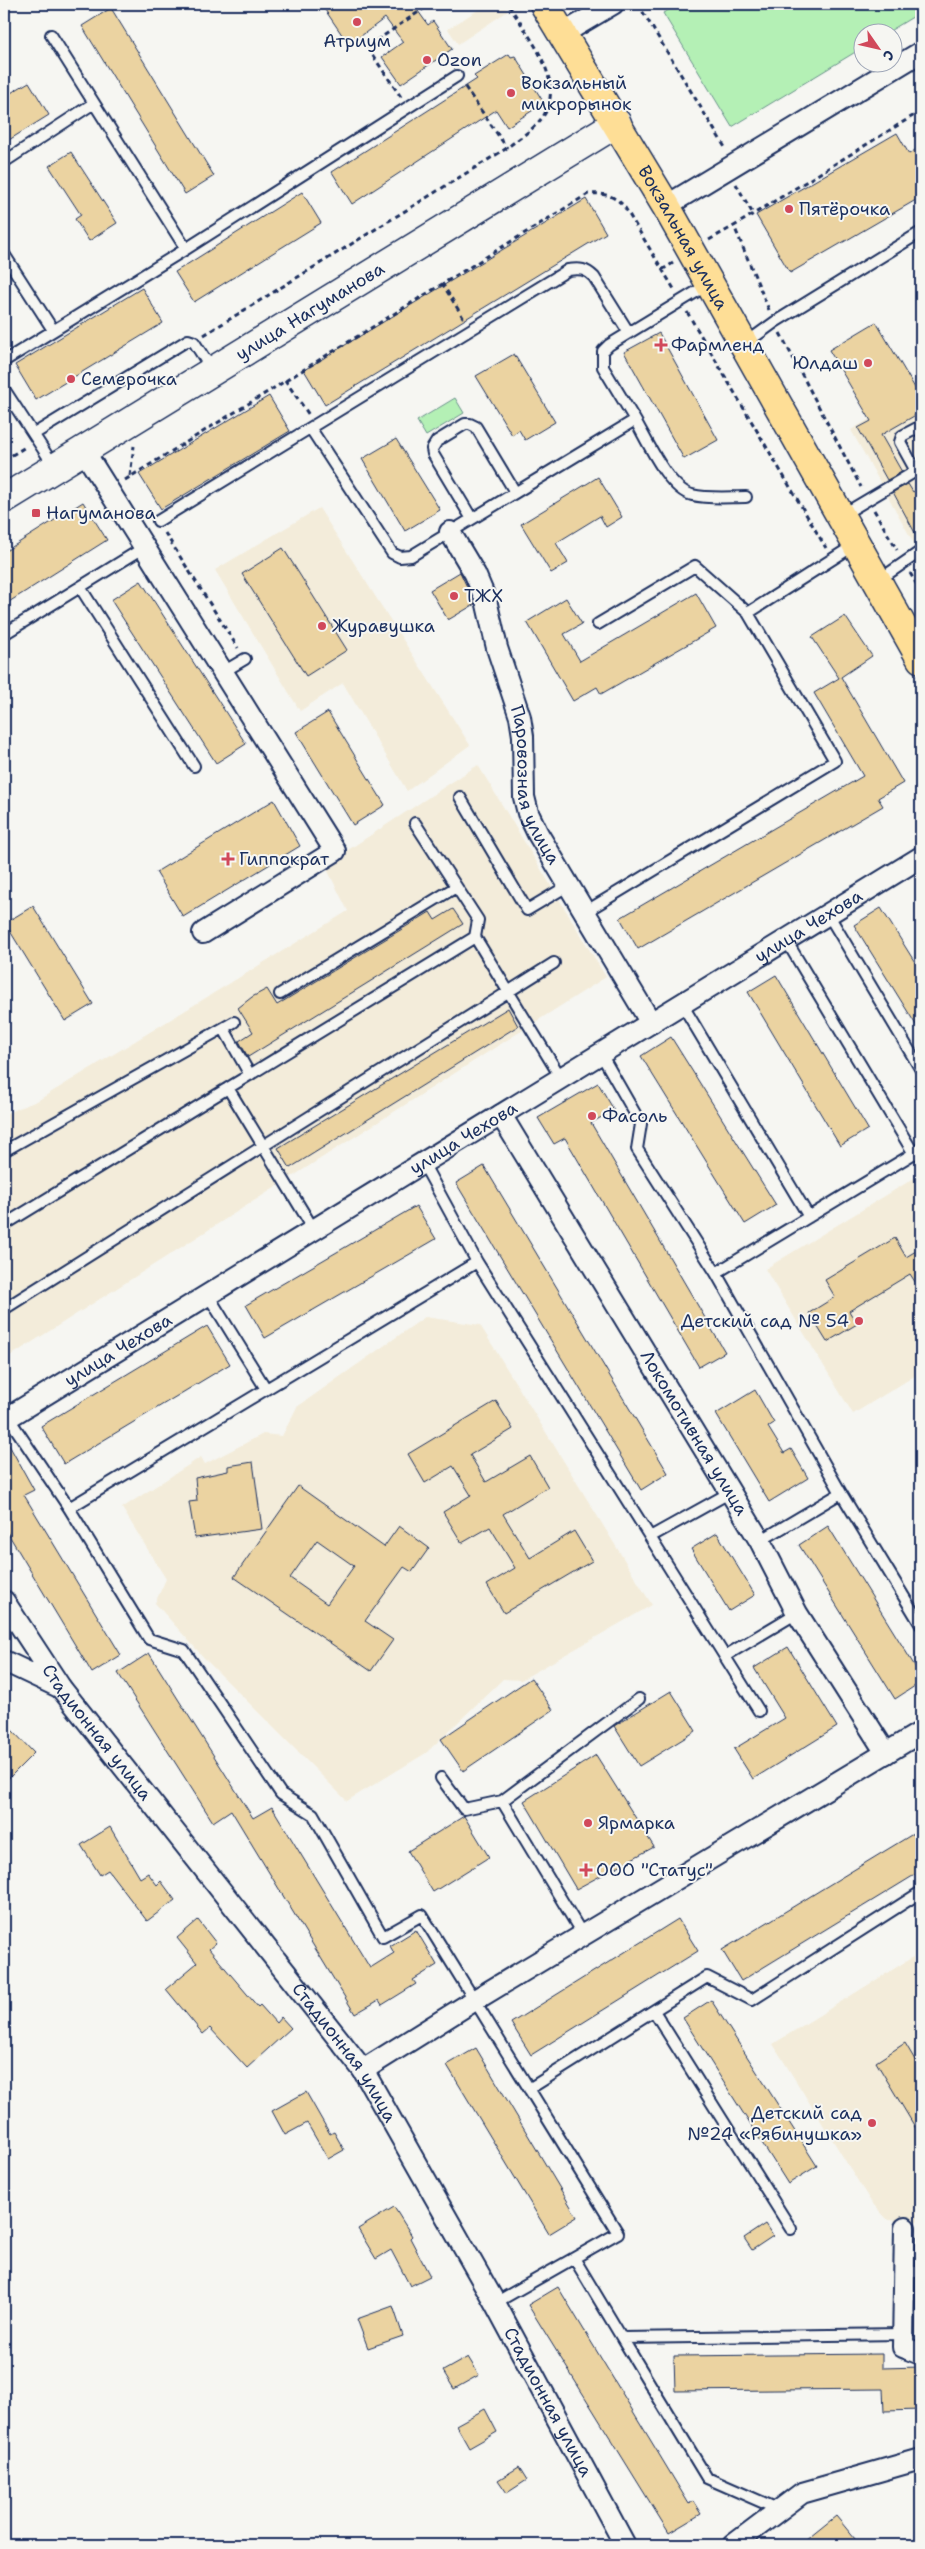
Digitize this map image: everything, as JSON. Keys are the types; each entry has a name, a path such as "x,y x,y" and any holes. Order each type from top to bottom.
{"main road":[{"name":"Вокзальная улица","path":"544,4 564,33 666,206 921,659"}],"street":[{"path":"564,33 613,4"},
{"path":"666,206 921,52"},
{"name":"улица Нагуманова","path":"4,499 617,123"},
{"path":"84,451 335,851 203,933"},
{"name":"Паровозная улица","path":"450,532 482,589 496,648 520,717 523,736 524,797 528,813 651,1023"},
{"name":"улица Чехова","path":"8,1414 208,1295 828,914 920,861"},
{"name":"Локомотивная улица","path":"501,1115 731,1492 760,1541 797,1613 886,1753"},
{"name":"Стадионная улица","path":"4,1601 61,1688 363,2070 495,2303 625,2545"},
{"path":"4,1661 61,1688"},
{"path":"363,2070 475,2000 921,1733"},
{"path":"906,2228 913,2272 903,2347 921,2354"},
{"path":"743,2543 802,2493 921,2459"}],"lane":[{"path":"51,36 186,249"},
{"path":"4,361 186,249 457,76"},
{"path":"4,162 94,103"},
{"path":"743,345 775,322 921,232"},
{"path":"4,254 53,330"},
{"path":"158,521 314,428 568,270 579,268 588,271 594,277 629,332"},
{"path":"710,283 609,345 603,351 603,367 671,480 683,491 701,497 746,497"},
{"path":"36,437 188,340 194,342 212,371"},
{"path":"4,389 55,468"},
{"path":"314,428 392,552 396,556 411,556 635,420"},
{"path":"472,519 433,454 433,444 458,428 470,424 476,427 515,492"},
{"path":"841,515 918,470 901,448 900,442 902,436 921,426"},
{"path":"748,613 856,543"},
{"path":"4,634 145,547"},
{"path":"878,581 921,551"},
{"path":"585,912 835,761 748,613 695,566 598,624"},
{"path":"80,587 194,766"},
{"path":"224,672 245,659"},
{"path":"460,797 527,910 569,885"},
{"path":"415,823 478,920 475,937 561,1078"},
{"path":"280,994 456,886"},
{"path":"828,914 921,1070"},
{"path":"4,1225 475,937"},
{"path":"716,1273 917,1152 786,940"},
{"path":"4,1309 554,963"},
{"path":"682,1004 809,1216"},
{"path":"4,1151 234,1022"},
{"path":"224,1029 250,1075"},
{"path":"601,1054 641,1124 637,1149 716,1273 841,1493 920,1620"},
{"path":"228,1088 314,1230"},
{"path":"423,1163 477,1262 759,1711"},
{"path":"69,1508 477,1262"},
{"path":"208,1295 266,1389"},
{"path":"8,1414 69,1508 149,1638 184,1650 281,1794 313,1814 382,1937 422,1915 618,2233 495,2303"},
{"path":"650,1537 731,1492"},
{"path":"760,1541 841,1493"},
{"path":"724,1656 797,1613"},
{"path":"441,1778 464,1809 502,1801 639,1699"},
{"path":"502,1801 584,1936"},
{"path":"529,2089 707,1977 752,2000 921,1892"},
{"path":"654,2011 791,2229"},
{"path":"574,2258 707,2478 780,2510"},
{"path":"622,2338 904,2334"}],"path":[{"path":"409,92 401,97 367,47 423,9 420,4"},
{"path":"194,342 507,148 533,127 544,114 550,100 549,82 543,62 508,4"},
{"path":"638,4 725,144 736,187 753,214"},
{"path":"457,76 507,148"},
{"path":"704,243 921,111"},
{"path":"110,490 442,283 588,194 595,194 615,198 624,206 832,559"},
{"path":"734,226 775,322 867,499 921,592"},
{"path":"662,270 678,260"},
{"path":"442,283 471,330"},
{"path":"285,380 314,428"},
{"path":"4,460 36,437"},
{"path":"130,476 135,438"},
{"path":"158,521 245,659"}],"shaded area":[{"path":"487,4 503,4 508,11 458,44 448,29"},
{"path":"921,388 921,556 851,430"},
{"name":"Журавушка","path":"319,508 470,745 407,791 343,683 300,711 215,570"},
{"path":"478,765 606,977 4,1360 4,1114 37,1101 348,911 325,865"},
{"name":"Детский сад № 54","path":"921,1174 921,1372 853,1414 765,1269"},
{"path":"425,1317 480,1325 652,1605 521,1680 503,1679 426,1753 347,1801 206,1660 155,1603 166,1579 122,1508 201,1457 205,1464 263,1434 282,1436 297,1407"},
{"name":"Детский сад №24 «Рябинушка»","path":"921,1952 921,2218 916,2222 888,2220 871,2202 773,2044"}],"green space":[{"path":"679,4 921,4 921,12 902,24 902,22 852,22 852,54 732,127 663,13"},
{"path":"455,398 464,413 426,436 417,421"}],"building":[{"path":"321,4 413,4 428,25 433,21 452,49 401,84 382,57 403,42 385,18 349,45"},
{"path":"111,8 214,176 185,194 82,26"},
{"path":"509,54 511,57 515,56 544,103 507,127 496,110 352,204 332,172 477,79 474,76"},
{"path":"29,82 49,115 4,143 4,97"},
{"path":"897,133 909,154 921,146 921,197 790,273 756,215"},
{"path":"71,152 117,223 89,241 75,219 81,215 49,166"},
{"path":"302,192 321,223 194,302 175,272"},
{"path":"586,199 606,233 325,405 304,370"},
{"path":"142,288 163,323 36,400 15,365"},
{"path":"876,322 921,398 921,412 881,435 902,472 887,480 858,428 871,421 829,350"},
{"path":"659,333 718,440 684,459 624,352"},
{"path":"514,354 555,422 525,440 519,430 512,435 476,376"},
{"path":"269,396 290,431 161,509 139,474"},
{"path":"396,439 440,510 405,531 362,459"},
{"path":"598,477 622,517 606,527 600,516 556,543 568,563 551,573 521,524"},
{"path":"908,484 913,492 921,487 921,544 893,492"},
{"path":"83,502 107,540 4,605 4,552"},
{"path":"283,548 347,650 306,676 242,574"},
{"name":"ТЖХ","path":"460,572 475,604 448,620 430,590"},
{"path":"141,581 246,744 216,763 111,600"},
{"path":"696,593 716,628 601,694 597,687 573,701 527,622 566,598 582,624 564,634 580,661"},
{"path":"845,616 872,656 841,677 903,783 878,798 883,806 638,949 620,918 863,776 814,693 839,678 812,637"},
{"path":"328,712 385,805 353,825 296,732"},
{"path":"274,800 300,846 183,917 156,872"},
{"path":"33,906 93,1004 65,1021 5,923"},
{"path":"881,908 921,972 921,1033 854,925"},
{"path":"453,909 463,924 248,1057 239,1041 253,1032 238,1008 252,997 267,989 277,1005 430,912 435,920"},
{"path":"776,975 868,1129 840,1146 748,992"},
{"path":"508,1008 518,1026 290,1168 278,1148"},
{"path":"671,1037 776,1205 745,1224 641,1056"},
{"path":"598,1083 614,1110 591,1123 725,1352 699,1367 565,1138 554,1144 538,1118"},
{"path":"484,1166 668,1473 641,1490 456,1183"},
{"path":"416,1206 436,1239 265,1338 246,1305"},
{"path":"895,1238 906,1257 921,1248 921,1291 910,1274 849,1311 857,1324 827,1342 809,1313 835,1297 825,1280"},
{"path":"207,1326 230,1364 64,1464 41,1426"},
{"path":"755,1390 774,1423 768,1427 784,1453 791,1449 808,1478 769,1502 716,1414"},
{"path":"496,1401 513,1429 470,1455 486,1482 530,1456 548,1487 503,1514 530,1558 574,1531 592,1561 504,1613 487,1585 515,1568 490,1527 462,1543 443,1512 471,1495 453,1466 425,1483 408,1454"},
{"path":"4,1436 34,1490 24,1495 121,1655 92,1673 4,1527"},
{"path":"253,1462 262,1529 195,1538 189,1502 197,1501 195,1478 228,1471 228,1466"},
{"path":"298,1486 384,1547 399,1526 429,1548 412,1572 404,1567 365,1621 393,1640 371,1671 234,1577","holes":["317,1540 354,1566 327,1604 290,1578"]},
{"path":"828,1526 921,1676 921,1682 895,1699 799,1545"},
{"path":"717,1533 755,1595 729,1611 691,1549"},
{"path":"788,1647 837,1727 753,1779 734,1749 785,1718 754,1668"},
{"path":"149,1653 253,1818 272,1807 370,1968 394,1953 390,1946 416,1930 437,1965 413,1980 416,1984 382,2005 379,2000 355,2014 231,1810 213,1822 118,1673"},
{"path":"531,1678 553,1710 463,1771 441,1739"},
{"path":"671,1691 696,1731 639,1766 614,1726"},
{"path":"11,1729 34,1753 4,1783 4,1736"},
{"path":"596,1755 654,1847 576,1889 524,1801"},
{"path":"464,1816 489,1857 433,1892 408,1851"},
{"path":"110,1827 140,1878 148,1873 157,1885 161,1881 175,1900 147,1921 108,1870 100,1875 81,1845"},
{"path":"921,1829 921,1871 741,1981 722,1950"},
{"path":"678,1919 698,1951 531,2055 511,2023"},
{"path":"198,1920 216,1943 209,1949 258,2007 260,2005 276,2023 281,2017 291,2028 247,2068 210,2028 203,2034 166,1989 197,1963 177,1938"},
{"path":"711,2000 817,2166 788,2184 683,2018"},
{"path":"905,2043 921,2070 921,2137 876,2062"},
{"path":"476,2048 577,2217 549,2234 447,2065"},
{"path":"306,2092 330,2134 334,2132 344,2150 328,2159 307,2123 285,2135 272,2111"},
{"path":"394,2207 412,2236 410,2238 430,2276 410,2286 391,2250 376,2259 358,2229"},
{"path":"765,2224 773,2236 752,2250 744,2238"},
{"path":"558,2287 689,2504 693,2501 701,2514 669,2533 528,2305"},
{"path":"393,2306 403,2336 368,2348 357,2319"},
{"path":"882,2354 882,2368 921,2367 921,2410 884,2411 883,2389 675,2391 674,2356"},
{"path":"468,2357 479,2375 454,2389 443,2371"},
{"path":"485,2409 497,2432 469,2448 456,2425"},
{"path":"519,2467 527,2480 507,2493 498,2480"},
{"path":"836,2516 860,2545 800,2545"}],"place":[{"name":"Атриум","path":"357,22"},
{"name":"Ozon","path":"427,60"},
{"name":"Вокзальный микрорынок","path":"511,93"},
{"name":"Пятёрочка","path":"789,209"},
{"name":"Фармленд","path":"661,345"},
{"name":"Юлдаш","path":"868,363"},
{"name":"Семерочка","path":"71,379"},
{"name":"Нагуманова","path":"36,513"},
{"name":"ТЖХ","path":"454,596"},
{"name":"Журавушка","path":"322,626"},
{"name":"Гиппократ","path":"228,859"},
{"name":"Фасоль","path":"592,1116"},
{"name":"Детский сад № 54","path":"859,1321"},
{"name":"Ярмарка","path":"588,1823"},
{"name":"ООО \"Статус\"","path":"586,1870"},
{"name":"Детский сад №24 «Рябинушка»","path":"872,2123"}]}
